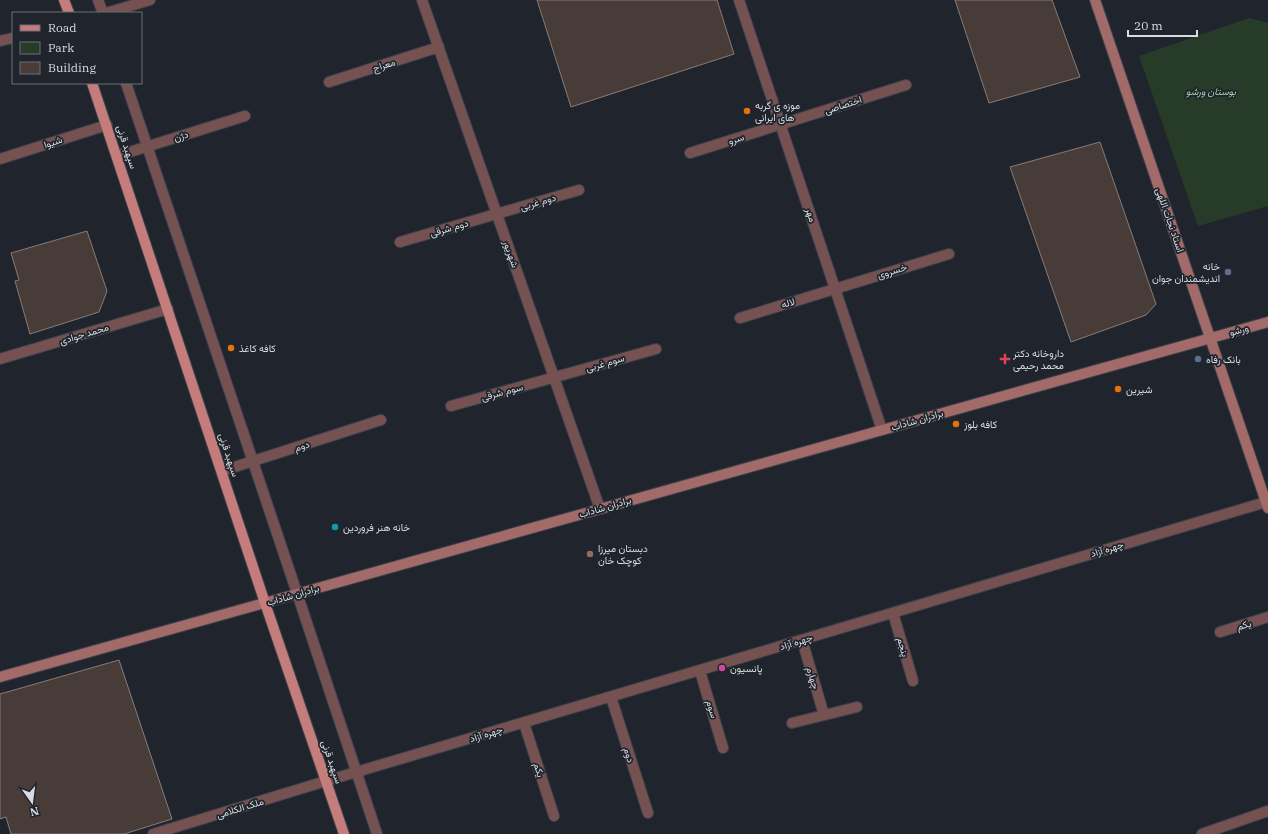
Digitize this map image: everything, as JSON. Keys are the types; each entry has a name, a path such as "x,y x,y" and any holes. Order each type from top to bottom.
{"main road":[{"path":"64,0 69,12"},
{"name":"سپهبد قرنی","path":"92,84 344,834"}],"street":[{"path":"98,0 103,12"},
{"path":"109,12 150,0"},
{"name":"شهریور","path":"422,0 600,509"},
{"name":"مهر","path":"740,0 882,430"},
{"name":"استاد نجات اللهی","path":"1095,0 1267,505"},
{"path":"0,41 12,38"},
{"name":"معراج","path":"329,82 439,47"},
{"path":"126,84 298,593 377,834"},
{"name":"اختصاصی","path":"781,124 906,85"},
{"name":"دژن","path":"117,156 245,116"},
{"name":"سرو","path":"690,153 781,124"},
{"name":"شیوا","path":"0,159 107,125"},
{"name":"دوم غربی","path":"497,214 579,190"},
{"name":"دوم شرقی","path":"400,242 497,214"},
{"name":"خسروی","path":"835,289 949,254"},
{"name":"لاله","path":"740,318 835,289"},
{"name":"محمد جوادی","path":"0,359 168,309"},
{"name":"ورشو","path":"1210,338 1268,322"},
{"name":"برادران شاداب","path":"0,677 1210,338"},
{"name":"سوم غربی","path":"554,378 656,349"},
{"name":"سوم شرقی","path":"451,406 554,378"},
{"name":"دوم","path":"222,471 381,420"},
{"name":"چهره آزاد","path":"326,781 893,613 1267,505"},
{"name":"پنجم","path":"893,613 913,681"},
{"name":"یکم","path":"1220,632 1268,617"},
{"name":"چهارم","path":"802,640 824,715"},
{"name":"سوم","path":"700,671 723,748"},
{"name":"دوم","path":"611,697 648,813"},
{"path":"792,723 857,707"},
{"name":"یکم","path":"524,723 554,816"},
{"name":"ملک الکلامی","path":"153,834 326,781"},
{"path":"1202,834 1268,812"}],"green space":[{"name":"بوستان ورشو","path":"1249,18 1268,23 1268,206 1198,226 1139,56"}],"building":[{"path":"537,0 717,0 734,54 571,107"},
{"path":"955,0 1052,0 1080,77 989,103"},
{"path":"1100,142 1156,304 1146,315 1071,342 1010,167"},
{"path":"87,231 107,291 99,312 30,334 15,281 19,280 11,253"},
{"path":"119,660 172,819 124,834 11,834 6,817 0,819 0,694"}],"place":[{"name":"موزه ی گربه های ایرانی","path":"747,111"},
{"name":"خانه اندیشمندان جوان","path":"1228,272"},
{"name":"کافه کاغذ","path":"231,348"},
{"name":"داروخانه دکتر محمد رحیمی","path":"1005,359"},
{"name":"بانک رفاه","path":"1198,359"},
{"name":"شیرین","path":"1118,389"},
{"name":"کافه بلوز","path":"956,424"},
{"name":"خانه هنر فروردین","path":"335,527"},
{"name":"دبستان میرزا کوچک خان","path":"590,554"},
{"name":"پانسیون","path":"722,668"}]}
